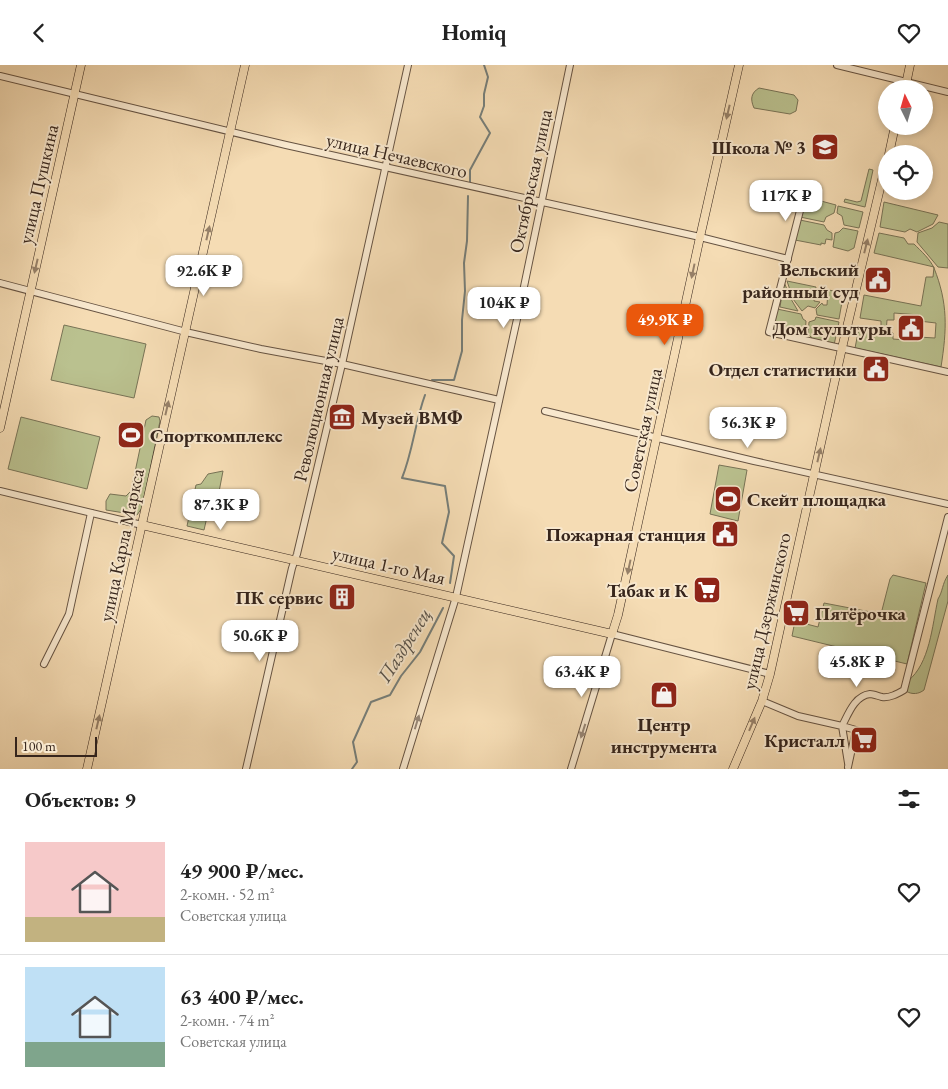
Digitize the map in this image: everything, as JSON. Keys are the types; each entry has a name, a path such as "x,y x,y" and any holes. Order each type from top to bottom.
{"main road":[{"name":"улица Пушкина","path":"0,428 81,65"},
{"name":"улица Карла Маркса","path":"87,769 245,65"},
{"name":"Советская улица","path":"612,634 618,615 739,65"},
{"path":"906,80 910,65"},
{"name":"улица Дзержинского","path":"733,769 762,701 770,674 842,349 878,197"},
{"name":"улица 1-го Мая","path":"142,525 612,634"}],"street":[{"name":"Революционная улица","path":"246,769 342,364 408,65"},
{"name":"Октябрьская улица","path":"402,769 456,597 570,65"},
{"path":"836,65 888,80"},
{"name":"улица Нечаевского","path":"0,76 230,132 540,203 700,237 788,259"},
{"path":"933,89 948,91"},
{"path":"805,191 769,332 948,372"},
{"path":"0,283 184,331 261,349 342,364 499,400"},
{"path":"545,411 656,439 948,504"},
{"name":"улица 1-го Мая","path":"0,491 142,525"},
{"path":"44,664 69,614 91,513"},
{"path":"848,768 842,726 851,707 860,698 870,694 885,697 897,694 904,689 948,517"},
{"name":"улица 1-го Мая","path":"612,634 770,674"},
{"name":"Советская улица","path":"571,769 612,634"},
{"path":"762,701 798,716 856,730 848,768"}],"green space":[{"path":"759,88 794,95 798,100 796,111 790,114 754,108 752,97"},
{"path":"869,169 873,170 865,207 844,202 845,199 861,201"},
{"path":"821,201 836,205 834,213 826,217 824,222 800,217 808,206"},
{"path":"884,202 938,215 933,224 917,232 910,229 905,232 880,227"},
{"path":"838,206 863,212 859,228 844,225 842,216 837,213"},
{"path":"800,220 824,225 832,233 832,240 826,239 825,244 821,243 821,245 795,240"},
{"path":"939,222 948,224 948,268 938,267 917,242 918,233 932,228"},
{"path":"843,228 858,231 854,248 848,251 833,247 835,233"},
{"path":"879,233 904,238 908,244 914,244 928,258 933,267 874,253"},
{"path":"934,268 942,293 945,316 941,367 855,348 859,328 881,328 881,321 860,318 864,295 921,306 926,277 933,277","holes":["894,313 919,315 919,321 936,323 935,338 918,337 917,341 893,339 893,333 886,333 887,320 894,320"]},
{"path":"787,281 816,287 814,301 820,302 815,308 808,306 802,311 793,299"},
{"path":"784,282 791,299 798,311 780,307"},
{"path":"828,290 835,291 842,302 839,319 817,315 816,309 822,303 827,305"},
{"path":"777,309 801,314 806,321 803,338 775,331 773,325"},
{"path":"816,317 839,322 834,345 814,340 808,334 809,322 815,320"},
{"path":"64,325 146,344 134,398 51,380"},
{"path":"152,416 159,417 160,421 142,508 137,515 106,510 106,501 110,494 126,496 131,491 146,420"},
{"path":"21,417 100,437 87,489 8,469"},
{"path":"719,465 747,470 738,521 710,514"},
{"path":"223,471 214,518 207,517 204,530 187,526 196,485 201,484 208,474"},
{"path":"893,575 926,583 907,664 792,636 795,621 818,627 824,603 881,614 890,579"},
{"path":"948,575 948,601 924,690 918,693 911,693 906,691 908,681 926,654 938,599"}],"waterway":[{"name":"Паздренец","path":"470,182 470,170 490,133 480,117 484,106 484,94 488,77 484,65"},
{"name":"Паздренец","path":"432,380 454,380 462,351 468,196"},
{"name":"Паздренец","path":"425,395 402,478 445,486 449,512 442,543 454,556 450,583"},
{"name":"Паздренец","path":"352,769 357,762 353,742 371,702 390,695 401,676 420,652 443,608"}],"place":[{"name":"Школа № 3","path":"825,147"},
{"name":"Вельский районный суд","path":"878,280"},
{"name":"Дом культуры","path":"911,328"},
{"name":"Отдел статистики","path":"876,369"},
{"name":"Музей ВМФ","path":"342,417"},
{"name":"Спорткомплекс","path":"131,435"},
{"name":"Скейт площадка","path":"728,499"},
{"name":"Пожарная станция","path":"725,534"},
{"name":"Табак и К","path":"707,590"},
{"name":"ПК сервис","path":"342,597"},
{"name":"Пятёрочка","path":"796,613"},
{"name":"Центр инструмента","path":"664,695"},
{"name":"Кристалл","path":"864,740"}]}
